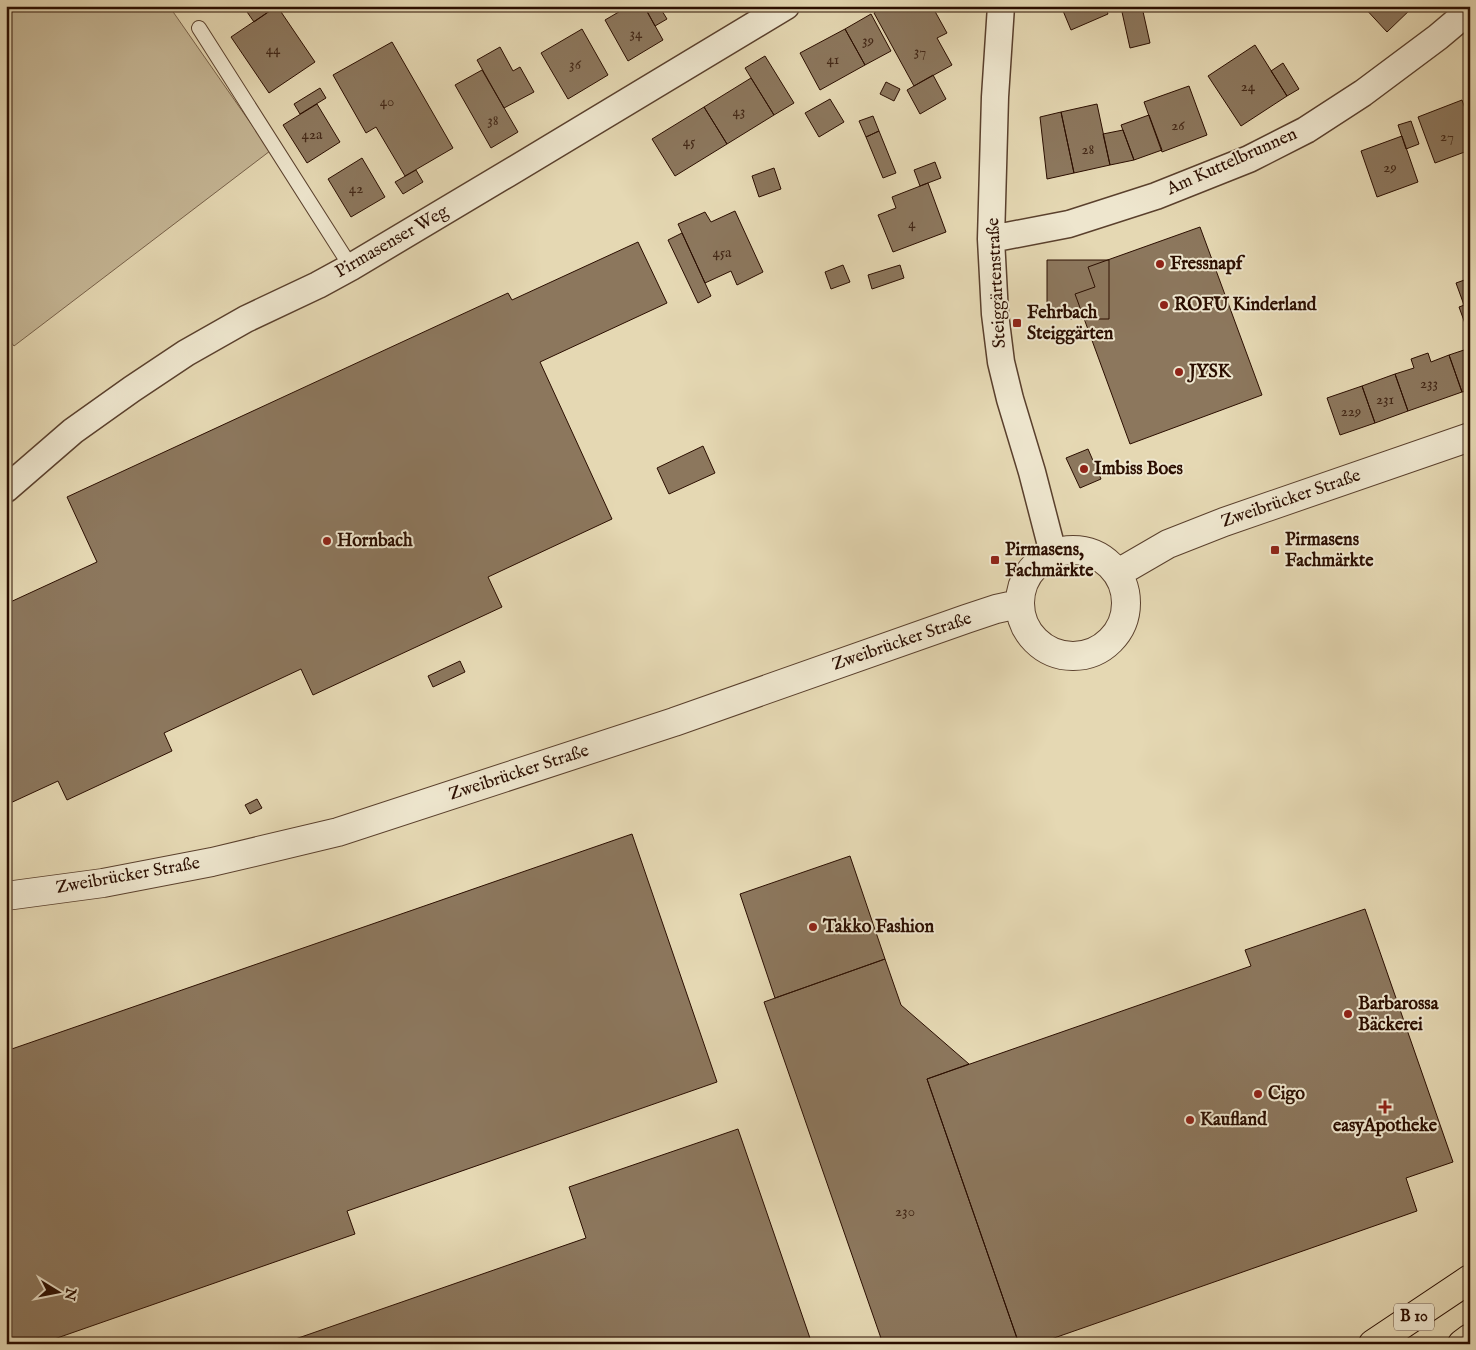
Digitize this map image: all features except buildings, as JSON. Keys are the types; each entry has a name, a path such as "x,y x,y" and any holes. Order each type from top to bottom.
{"highway":[{"name":"B 10","path":"1373,1344 1470,1279"},
{"path":"1462,1344 1470,1338"}],"street":[{"name":"Pirmasenser Weg","path":"6,489 73,431 186,353 246,319 351,267 786,6"},
{"name":"Steiggärtenstraße","path":"1001,6 991,239 995,314 1001,362 1053,553"},
{"name":"Am Kuttelbrunnen","path":"991,239 1069,224 1156,196 1249,159 1306,130 1363,93 1438,37 1470,10"},
{"name":"Zweibrücker Straße","path":"1118,573 1168,544 1224,522 1470,437"},
{"path":"1081,550 1096,554 1108,562 1118,573 1125,589 1126,607 1122,624 1117,636 1100,649 1085,655 1070,656 1054,653 1040,646 1030,634 1022,620 1019,604 1022,588 1028,573 1039,561 1053,553 1081,550"},
{"name":"Zweibrücker Straße","path":"6,896 104,883 212,862 338,832 674,722 974,616 1019,604"}],"lane":[{"path":"199,28 351,267"}],"shaded area":[{"path":"6,6 169,6 270,151 14,346 6,336"}],"place":[{"name":"Fressnapf","path":"1160,264"},
{"name":"ROFU Kinderland","path":"1164,305"},
{"name":"Fehrbach Steiggärten","path":"1017,323"},
{"name":"JYSK","path":"1179,372"},
{"name":"Imbiss Boes","path":"1084,469"},
{"name":"Hornbach","path":"327,541"},
{"name":"Pirmasens Fachmärkte","path":"1275,550"},
{"name":"Pirmasens, Fachmärkte","path":"995,560"},
{"name":"Takko Fashion","path":"813,927"},
{"name":"Barbarossa Bäckerei","path":"1348,1014"},
{"name":"Cigo","path":"1258,1094"},
{"name":"easyApotheke","path":"1385,1107"},
{"name":"Kaufland","path":"1190,1120"}]}
